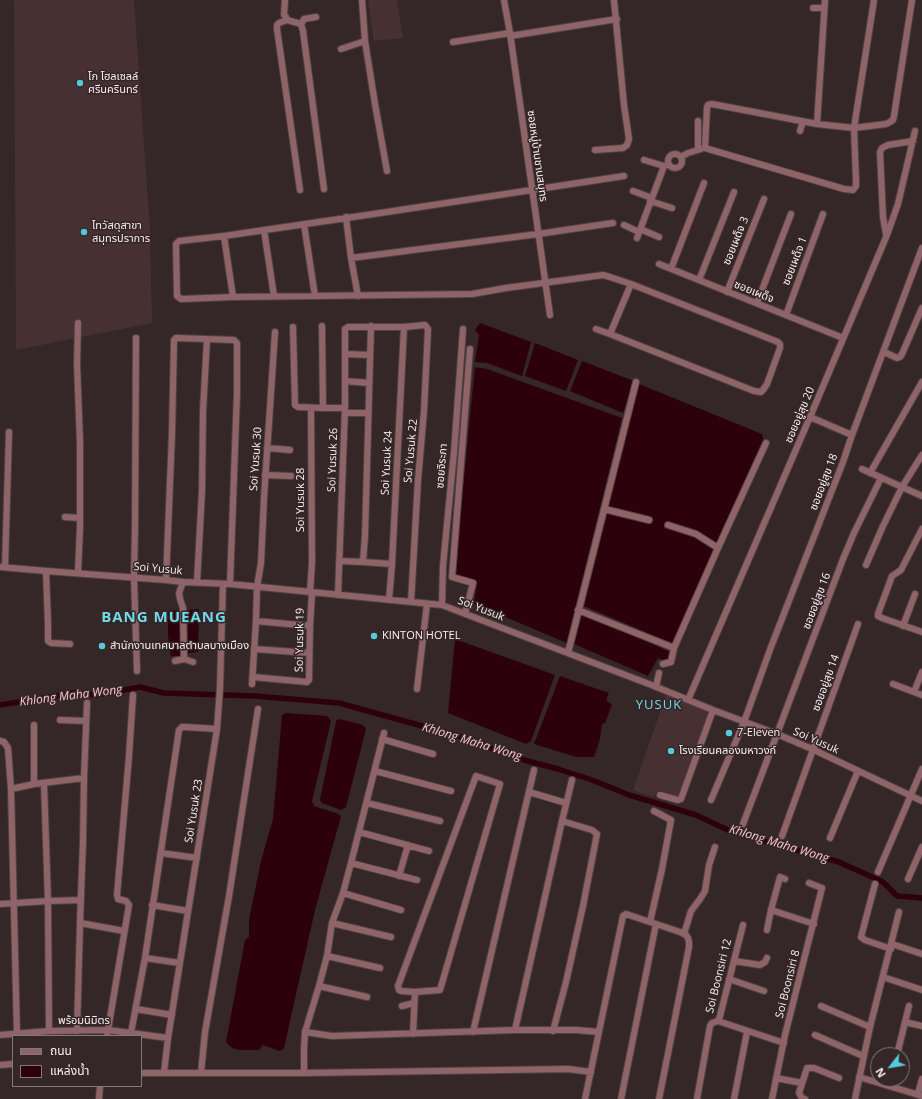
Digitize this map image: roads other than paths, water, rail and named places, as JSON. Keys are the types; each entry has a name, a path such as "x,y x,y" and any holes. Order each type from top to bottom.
{"street":[{"path":"286,0 284,15 287,18 301,24 303,30 324,189"},
{"path":"362,0 365,41 387,172"},
{"name":"ซอยหมู่บ้านชานสมุทร","path":"504,0 550,315"},
{"path":"595,150 623,148 627,145 629,139 624,105 614,0"},
{"path":"817,124 825,0"},
{"path":"644,160 678,167 682,163 681,156 705,148 844,189 853,190 856,186 854,128 874,0"},
{"path":"705,148 707,107 708,105 712,104 817,124 854,128 886,124 893,120 912,0"},
{"path":"813,8 824,8"},
{"path":"301,24 304,19 316,17"},
{"path":"287,18 277,25 277,29 300,190"},
{"path":"453,42 617,19"},
{"path":"341,49 365,41"},
{"path":"698,121 698,150"},
{"path":"800,131 803,121"},
{"name":"ซอยอยู่สุข 20","path":"688,700 810,418 887,235 898,204 915,131"},
{"path":"887,235 883,218 880,152 882,148 888,145 913,141"},
{"path":"639,233 651,199 667,165"},
{"path":"596,329 754,391 761,392 767,384 780,348 780,344 778,342 631,284 603,275 472,294 274,296 181,299 177,296 176,244 179,241 224,236 346,217 417,208 532,189 624,176"},
{"path":"671,269 704,183"},
{"path":"633,191 672,208"},
{"path":"699,280 734,192"},
{"name":"ซอยเผด็จ 3","path":"728,292 764,199"},
{"path":"757,303 791,214"},
{"name":"ซอยเผด็จ 1","path":"786,315 823,214"},
{"path":"346,217 351,258 358,296"},
{"path":"351,258 613,223"},
{"path":"304,224 315,296"},
{"path":"624,224 639,233 659,237"},
{"path":"264,230 274,296"},
{"path":"224,236 233,297"},
{"name":"ซอยอยู่สุข 18","path":"711,800 744,722 773,640 843,462 922,248"},
{"name":"ซอยเผด็จ","path":"658,264 843,338"},
{"path":"610,334 631,284"},
{"path":"884,352 897,358 902,354 922,308"},
{"path":"78,323 77,364 80,443 78,573"},
{"name":"Soi Yusuk 22","path":"404,327 425,325 428,329 411,602"},
{"path":"322,326 323,408"},
{"path":"363,562 371,326 404,327"},
{"name":"Soi Yusuk 26","path":"338,594 345,410 345,329 346,327 371,326"},
{"path":"293,327 295,405 298,407 368,413"},
{"name":"Soi Yusuk 24","path":"389,600 404,327"},
{"name":"ซอยจิระภา","path":"442,605 443,566 454,452 463,329"},
{"name":"Soi Yusuk 30","path":"252,684 257,588 261,563 265,475 275,332"},
{"path":"136,338 136,528 134,577 137,671"},
{"path":"166,580 174,340 176,338 207,339 203,411 202,491 197,582"},
{"name":"Soi Yusuk 23","path":"164,1073 168,1038 217,729 235,455 237,343 234,340 207,339"},
{"path":"466,614 473,583 452,577 470,349"},
{"path":"345,354 370,355"},
{"path":"345,381 369,383"},
{"path":"568,653 636,382"},
{"path":"870,473 922,382"},
{"name":"Soi Yusuk 28","path":"311,408 311,592"},
{"path":"810,418 852,435"},
{"path":"3,567 9,432"},
{"path":"663,664 671,662 674,648 766,443"},
{"path":"267,448 290,450"},
{"path":"866,565 902,487 922,455"},
{"path":"862,470 922,496"},
{"path":"265,475 291,476"},
{"name":"ซอยอยู่สุข 16","path":"743,824 843,559 881,478"},
{"path":"604,509 649,520"},
{"path":"65,516 80,518"},
{"path":"668,525 696,534 718,548"},
{"path":"922,529 901,570 892,576 878,614 878,616 882,618 922,632"},
{"path":"340,561 392,564"},
{"name":"Soi Yusuk","path":"3,567 183,582 226,584 442,605 777,734 922,801"},
{"path":"46,571 48,641 51,643 70,644"},
{"path":"183,582 179,593 183,608 184,659"},
{"name":"Soi Yusuk 19","path":"253,677 308,681 310,679 309,653 311,592"},
{"path":"903,626 915,594"},
{"path":"417,689 427,604"},
{"path":"578,610 674,648"},
{"path":"256,621 310,626"},
{"name":"ซอยอยู่สุข 14","path":"782,836 858,624"},
{"path":"254,649 309,653"},
{"path":"175,661 184,659 193,662"},
{"path":"914,692 922,672"},
{"path":"656,687 658,673"},
{"path":"893,684 922,695"},
{"path":"107,1033 129,906 126,901 118,899 117,895 133,695"},
{"path":"77,1030 84,841 84,778 87,703"},
{"path":"201,1073 206,1032 258,709"},
{"path":"660,795 674,800 681,798 713,710"},
{"path":"60,720 86,721"},
{"path":"34,725 34,784"},
{"path":"131,1032 145,958 179,730 182,727 217,729"},
{"path":"304,1073 305,1032 327,956 332,923 343,893 383,736 433,754"},
{"path":"0,741 4,742 8,748 11,789 17,1034"},
{"path":"878,872 922,769"},
{"path":"474,1032 534,770"},
{"path":"375,771 451,791"},
{"path":"830,838 858,771"},
{"path":"476,776 500,784 440,990 415,992 401,991 399,990 398,986 476,776"},
{"path":"11,789 34,784 84,778"},
{"path":"515,1030 572,780"},
{"path":"44,784 48,901 49,1031"},
{"path":"529,792 566,803"},
{"path":"367,802 440,822"},
{"path":"650,922 671,820 654,811"},
{"path":"554,1031 584,906 597,834 592,830 562,821"},
{"path":"359,832 429,851"},
{"path":"399,876 408,845"},
{"path":"684,934 691,911 705,891 709,865 715,847"},
{"path":"908,879 922,847"},
{"path":"161,853 197,858"},
{"path":"351,863 417,880"},
{"path":"767,930 780,877 785,879"},
{"name":"Soi Boonsiri 8","path":"772,1099 784,1043 822,888 809,883"},
{"path":"875,884 861,937 865,940 922,954"},
{"path":"343,893 400,910"},
{"path":"0,904 81,900"},
{"path":"152,905 188,911"},
{"path":"771,910 814,924"},
{"path":"856,1099 863,1056 899,912"},
{"path":"585,1099 623,916 626,914 684,934 688,938 689,947 659,1099"},
{"path":"80,923 124,931"},
{"path":"332,923 391,937"},
{"path":"621,1099 656,924"},
{"name":"Soi Boonsiri 12","path":"697,1099 710,1026 712,1023 718,1021 743,925"},
{"path":"327,956 380,968"},
{"path":"145,958 180,963"},
{"path":"734,961 760,965 765,962 767,958"},
{"path":"883,977 922,990"},
{"path":"729,979 764,991"},
{"path":"319,986 368,997"},
{"path":"414,1034 415,992"},
{"path":"402,1006 414,1003"},
{"path":"821,1006 870,1027"},
{"path":"899,1047 908,1006"},
{"path":"136,1009 172,1015"},
{"path":"718,1021 747,1032 784,1043"},
{"path":"905,1022 922,1026"},
{"name":"พร้อมนิมิตร","path":"0,1035 77,1030 107,1033 131,1032 168,1038"},
{"path":"305,1032 332,1036 515,1030 599,1032"},
{"path":"734,1099 747,1032"},
{"path":"815,1035 863,1056"},
{"path":"0,1065 12,1064"},
{"path":"805,1099 802,1098 799,1093 806,1069 814,1068 839,1078"},
{"path":"142,1073 570,1070 591,1072"},
{"path":"859,1077 870,1080"},
{"path":"776,1078 802,1083"},
{"path":"892,1087 920,1095 922,1079"},
{"path":"99,1099 100,1087"}],"water":[{"path":"480,323 531,342 522,376 487,363 475,362 479,335 475,330"},
{"path":"535,343 578,360 566,391 525,376"},
{"path":"582,361 634,381 623,413 570,391"},
{"path":"475,367 487,369 622,418 567,643 474,604 477,583 454,577"},
{"path":"639,384 762,434 764,441 676,645 584,606"},
{"path":"199,609 198,652 188,653 188,610"},
{"path":"180,610 180,656 171,656 168,636 168,611"},
{"path":"585,613 672,653 667,662 658,658 648,676 574,644 581,614"},
{"path":"455,639 555,675 531,741 526,744 448,713"},
{"path":"560,676 609,693 606,700 612,705 605,723 602,724 600,739 594,757 576,757 534,744"},
{"path":"286,713 327,716 331,721 312,801 314,806 341,816 315,910 284,1048 280,1051 263,1045 259,1050 240,1050 232,1048 226,1042 245,940 249,937 249,920 261,861 273,819 282,715"},
{"path":"339,719 363,725 366,729 346,807 341,810 322,803 320,800 336,721"}],"waterway":[{"name":"Khlong Maha Wong","path":"0,705 74,693 97,695 140,687 164,693 255,696 339,703 458,736 524,760 592,780 629,795 696,815 730,831 839,862 883,882 897,896 922,898"}],"place":[{"name":"โก โฮลเซลล์ ศรีนครินทร์","path":"80,83"},
{"name":"ไทวัสดุสาขา สมุทรปราการ","path":"84,232"},
{"name":"KINTON HOTEL","path":"374,636"},
{"name":"สำนักงานเทศบาลตำบลบางเมือง","path":"102,646"},
{"name":"7-Eleven","path":"729,733"},
{"name":"โรงเรียนคลองมหาวงก์","path":"671,751"}],"district":[{"name":"BANG MUEANG","path":"164,618"},
{"name":"YUSUK","path":"659,705"}]}
